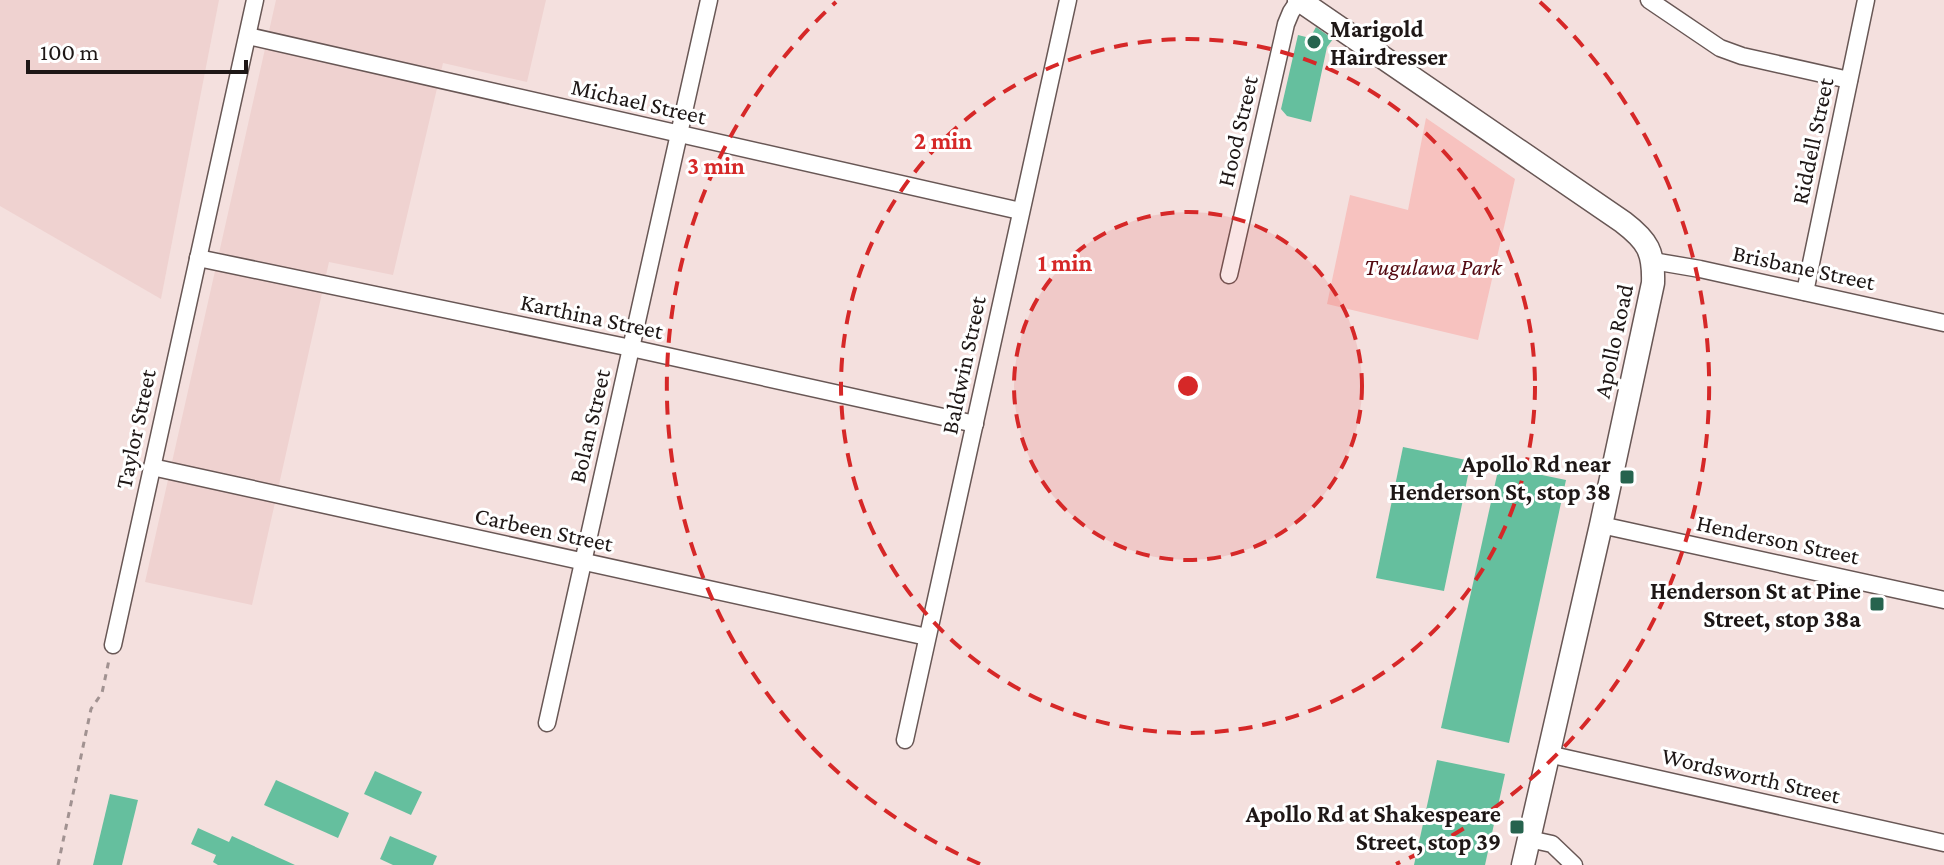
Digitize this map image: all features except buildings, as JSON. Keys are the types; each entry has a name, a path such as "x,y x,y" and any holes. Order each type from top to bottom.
{"street":[{"name":"Taylor Street","path":"113,645 255,0"},
{"name":"Bolan Street","path":"547,723 709,0"},
{"name":"Baldwin Street","path":"905,740 1068,0"},
{"name":"Apollo Road","path":"1299,0 1623,222 1639,234 1653,261 1653,283 1601,525 1523,865"},
{"name":"Hood Street","path":"1229,275 1286,24 1299,0"},
{"path":"1649,0 1720,48 1742,56 1849,80"},
{"name":"Riddell Street","path":"1805,292 1866,0"},
{"name":"Michael Street","path":"248,36 1020,211"},
{"name":"Karthina Street","path":"198,258 631,348 975,424"},
{"name":"Brisbane Street","path":"1653,261 1944,323"},
{"name":"Carbeen Street","path":"152,467 927,637"},
{"name":"Henderson Street","path":"1601,525 1944,600"},
{"name":"Wordsworth Street","path":"1548,754 1944,843"},
{"path":"1529,839 1552,844 1574,865"}],"path":[{"path":"58,865 91,709 102,693 113,645"}],"shaded area":[{"path":"0,0 219,0 161,299 0,206"},
{"path":"276,0 546,0 527,82 443,63 393,275 329,262 252,605 145,582"}],"green space":[{"name":"Tugulawa Park","path":"1426,118 1515,179 1478,340 1327,304 1350,195 1408,210"}],"place":[{"name":"Marigold Hairdresser","path":"1314,42"},
{"name":"Apollo Rd near Henderson St, stop 38","path":"1627,477"},
{"name":"Henderson St at Pine Street, stop 38a","path":"1877,604"},
{"name":"Apollo Rd at Shakespeare Street, stop 39","path":"1517,827"}]}
